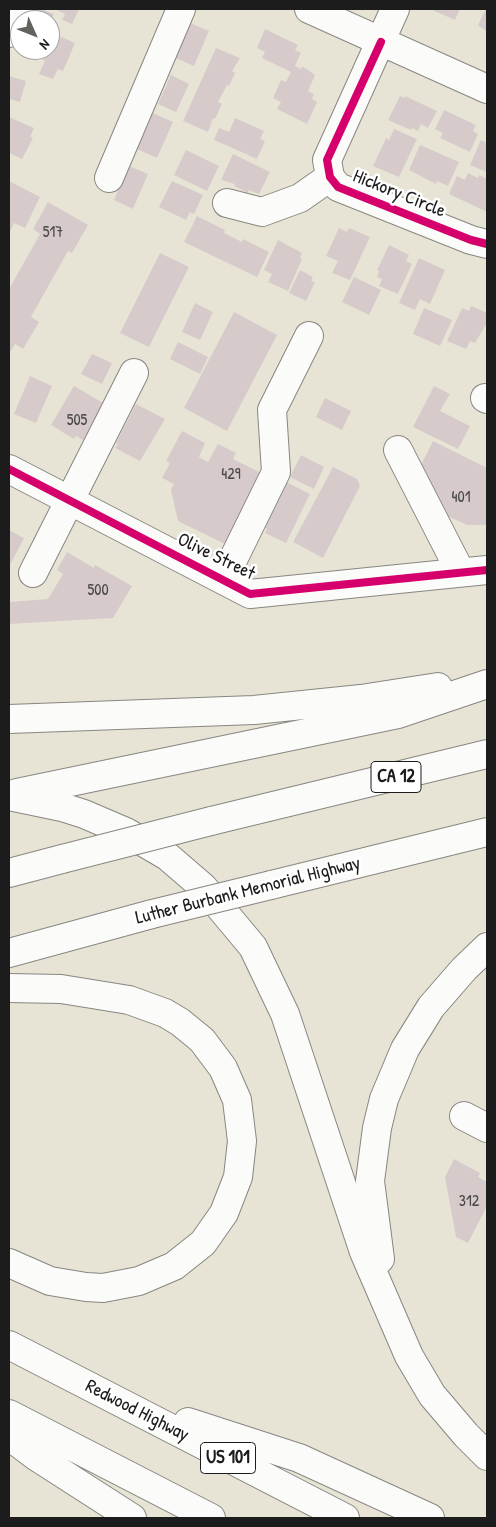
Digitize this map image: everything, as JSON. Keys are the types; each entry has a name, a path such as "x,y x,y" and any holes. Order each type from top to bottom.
{"main road":[{"path":"9,33 19,9"},
{"path":"108,178 181,9"},
{"path":"309,9 487,89"},
{"name":"Hickory Circle","path":"395,9 327,160 330,177 338,187 471,240 487,244"},
{"path":"227,204 262,212 300,198 330,177"},
{"path":"223,580 276,472 272,410 309,336"},
{"path":"33,573 68,500 134,373"},
{"path":"398,450 460,571"},
{"name":"Olive Street","path":"9,469 250,594 460,571 487,570"},
{"path":"9,719 254,710 361,699 487,678"},
{"path":"9,796 398,714 487,684"},
{"name":"CA 12","path":"9,873 211,821 487,754"},
{"path":"9,796 42,802 84,814 126,832 167,856 203,886 253,947 285,1014 364,1252 409,1356 432,1395 466,1435 487,1456"},
{"name":"Luther Burbank Memorial Highway","path":"9,953 152,914 487,832"},
{"path":"391,1312 375,1227 370,1182 377,1128 394,1073 418,1027 448,986 487,947"},
{"path":"9,988 61,988 129,1000 165,1013 180,1022 202,1040 223,1068 236,1100 242,1141 238,1178 224,1213 203,1242 174,1266 139,1281 95,1288 50,1281 9,1263"},
{"path":"464,1116 487,1128"},
{"name":"Redwood Highway","path":"9,1345 345,1518"},
{"path":"111,1398 299,1458 430,1518"},
{"path":"9,1414 211,1518"},
{"path":"9,1436 37,1457 132,1518"}],"building":[{"path":"55,9 79,9 72,24 62,20 65,14"},
{"path":"430,9 460,9 455,20"},
{"path":"487,9 487,32 478,25"},
{"path":"188,22 209,31 194,66 173,57"},
{"path":"265,29 298,45 295,50 301,53 295,66 301,69 302,66 315,75 308,91 314,94 312,99 317,102 307,124 277,109 281,102 273,98 281,80 286,82 291,72 262,58 265,52 257,48"},
{"path":"60,36 75,43 63,71 58,69 53,79 39,74 45,61 43,60 60,60"},
{"path":"216,48 240,58 232,71 235,73 229,86 227,85 218,102 222,104 215,119 213,118 208,132 183,121"},
{"path":"171,75 189,84 176,112 158,104"},
{"path":"9,76 26,81 20,102 9,99"},
{"path":"400,96 405,98 405,96 437,111 428,128 421,124 418,131 412,128 411,130 388,120"},
{"path":"444,110 476,125 473,131 478,134 470,152 440,138 443,133 435,129"},
{"path":"153,113 173,122 157,158 137,149"},
{"path":"9,117 34,128 30,137 33,138 22,159 9,153"},
{"path":"235,118 264,131 260,139 265,141 257,159 214,140 219,128 229,132"},
{"path":"394,129 417,139 399,177 373,166 386,138 389,140"},
{"path":"481,140 487,143 487,172 470,165"},
{"path":"420,145 459,162 448,186 437,181 436,184 409,170"},
{"path":"186,150 219,166 207,191 174,175"},
{"path":"233,154 270,172 259,194 249,190 248,193 234,186 235,184 221,180"},
{"path":"129,166 148,174 133,209 114,200"},
{"path":"468,173 478,178 479,175 487,179 487,212 449,194 457,176 465,180"},
{"path":"9,181 40,197 25,228 14,223 9,234"},
{"path":"172,181 203,195 194,214 190,212 186,220 159,207"},
{"path":"48,202 88,225 72,253 68,251 31,317 39,322 23,349 15,344 11,351 9,350 9,289 40,234 33,229"},
{"path":"197,216 225,230 224,233 242,242 243,239 269,252 257,277 184,242"},
{"path":"339,228 347,232 349,228 370,237 350,280 332,273 338,261 326,256"},
{"path":"278,240 302,253 300,258 302,259 288,291 268,282 272,274 264,270"},
{"path":"389,245 409,255 406,261 412,264 398,294 379,286 382,279 377,277 379,271 377,270"},
{"path":"160,253 189,267 149,347 120,333"},
{"path":"419,258 445,270 430,304 420,299 415,310 399,303"},
{"path":"300,270 313,277 311,281 315,282 306,301 289,293"},
{"path":"354,277 381,290 369,315 342,302"},
{"path":"195,303 213,312 200,340 182,332"},
{"path":"471,306 487,313 487,323 475,343 470,341 466,349 447,341 462,308 469,311"},
{"path":"424,308 452,320 440,346 413,334"},
{"path":"234,312 277,335 227,431 184,408"},
{"path":"178,342 208,357 200,374 170,359"},
{"path":"92,354 112,363 102,384 81,374"},
{"path":"30,376 52,386 36,423 14,414"},
{"path":"74,386 110,407 92,438 86,435 83,440 76,436 74,439 51,425"},
{"path":"434,386 450,394 440,411 470,426 458,449 413,427"},
{"path":"325,398 351,411 342,430 316,417"},
{"path":"136,404 165,419 140,461 115,448"},
{"path":"182,431 205,443 199,457 208,462 218,444 236,453 233,459 265,475 229,546 178,521 171,490 174,484 162,478 170,463 166,461"},
{"path":"433,441 487,468 487,525 467,525 443,514 421,465"},
{"path":"301,455 324,467 314,489 290,477"},
{"path":"333,467 357,479 360,486 323,558 293,542"},
{"path":"284,481 310,494 286,543 265,533 267,529 261,526"},
{"path":"9,530 24,538 9,567"},
{"path":"67,552 94,568 95,565 132,586 113,618 9,624 9,602 48,599 63,574 57,570"},
{"path":"454,1159 480,1173 478,1177 487,1182 487,1206 468,1243 456,1237 445,1177"}],"cycle path":[{"path":"381,42 327,160 330,177 338,187 471,240 487,244"},
{"path":"9,469 250,594 487,570"}]}
